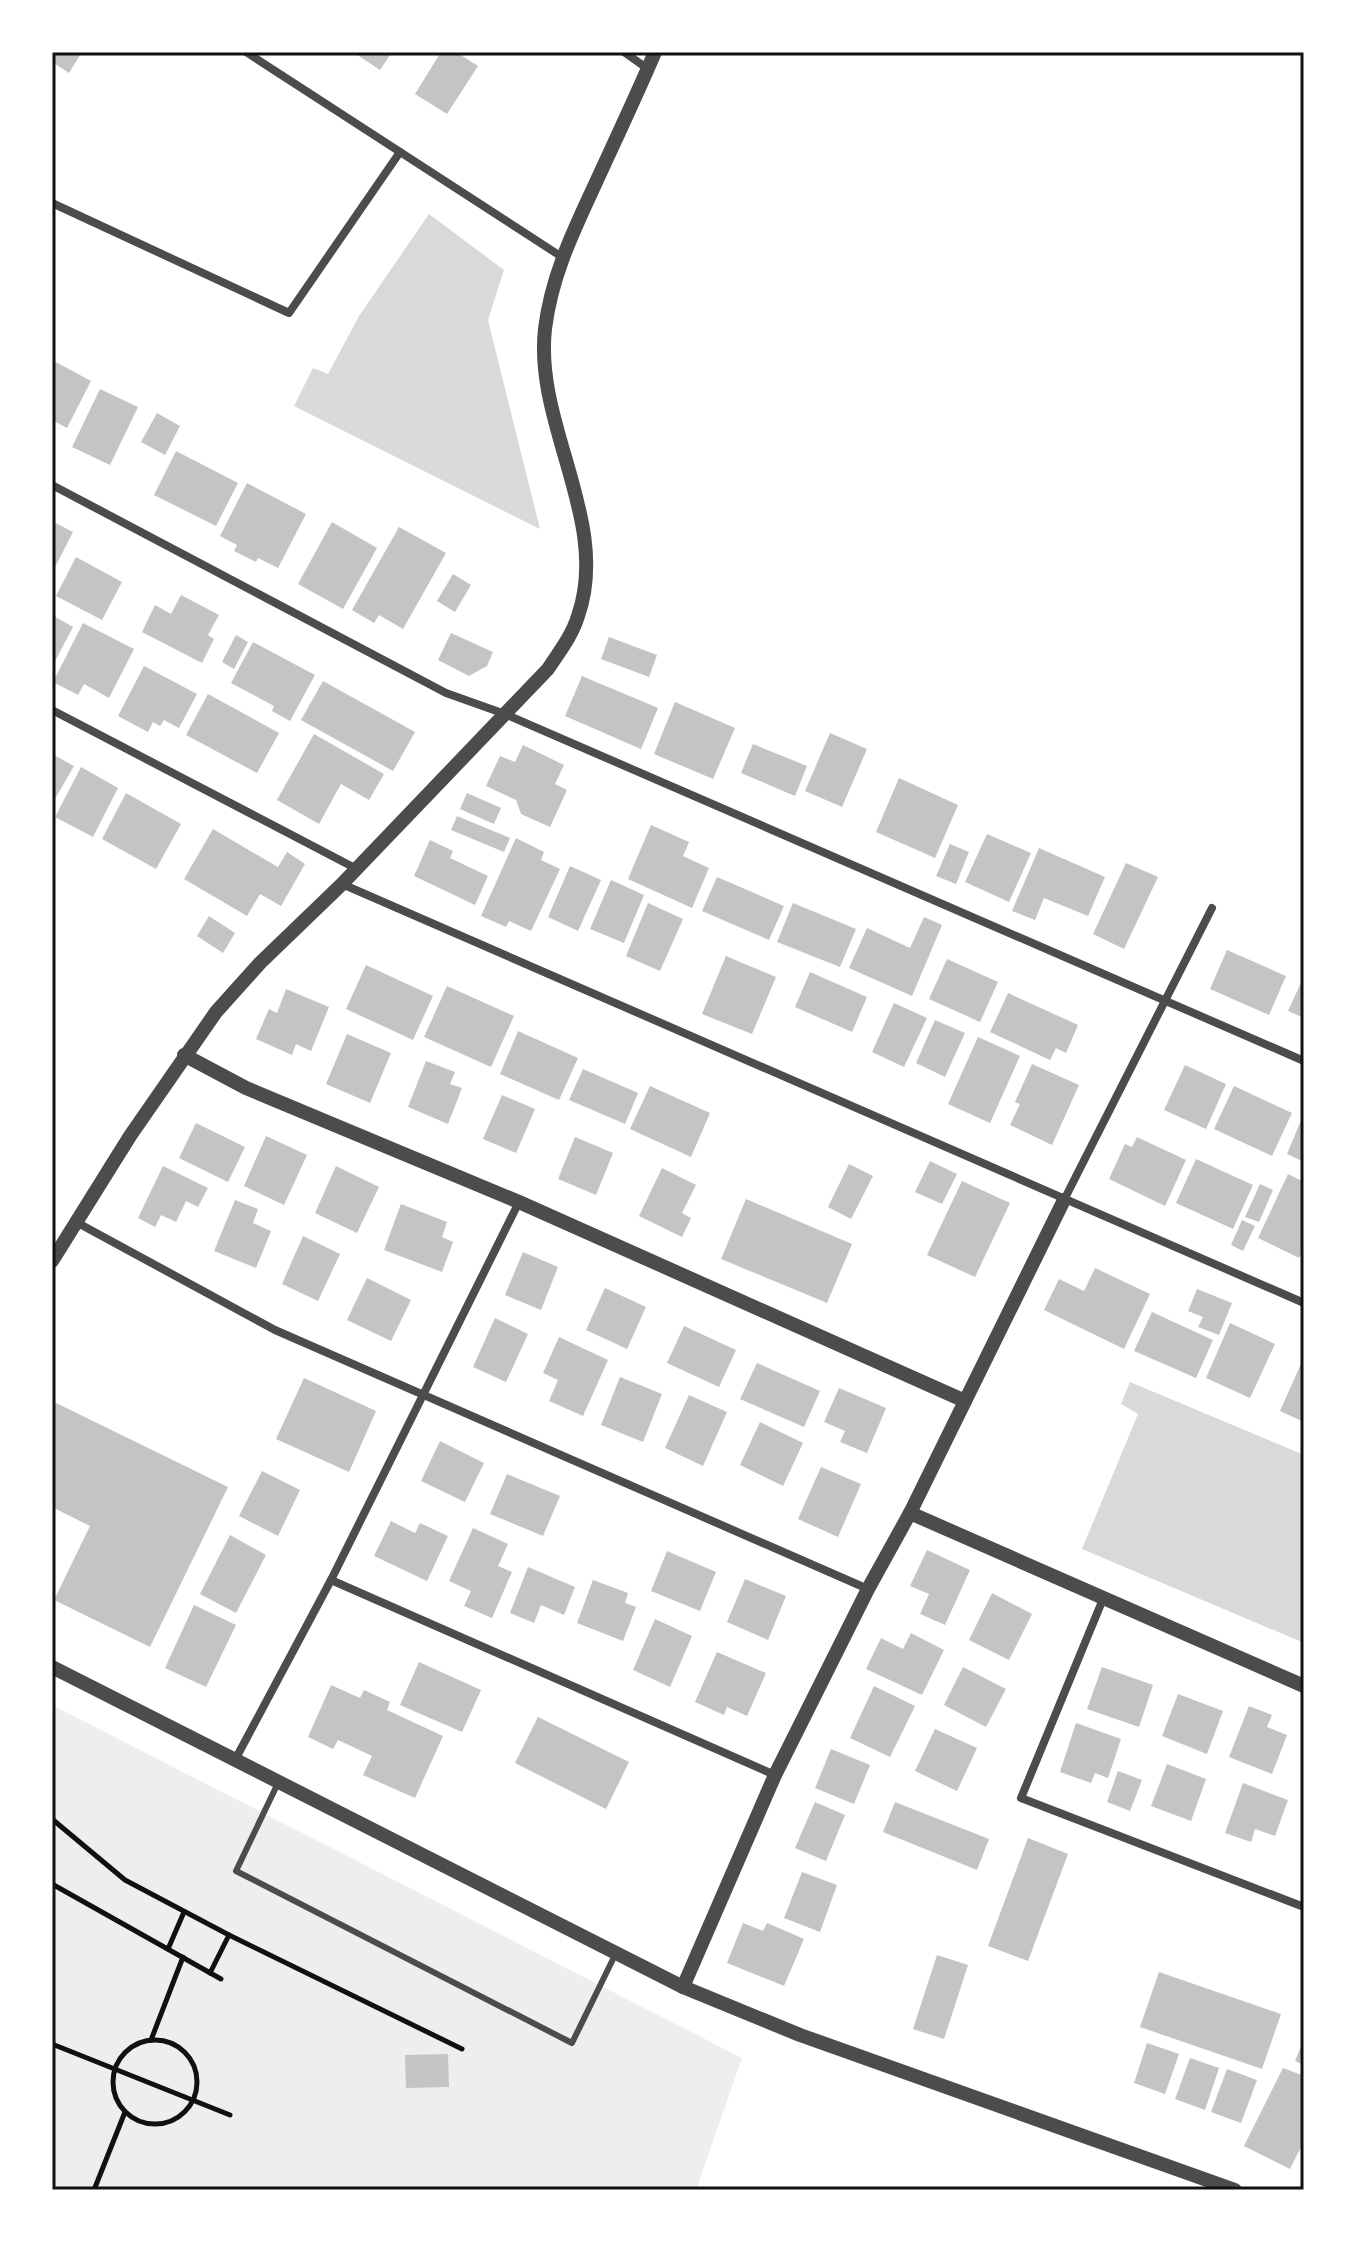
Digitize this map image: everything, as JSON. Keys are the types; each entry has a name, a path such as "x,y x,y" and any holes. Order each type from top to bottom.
{"street":[{"path":"246,52 562,257"},
{"path":"624,52 648,69"},
{"path":"52,1261 184,1055 216,1012 260,963 342,884 548,669 569,639 579,614 586,560 583,529 551,404 545,367 548,310 562,257 655,52"},
{"path":"52,203 289,313 400,152"},
{"path":"52,485 446,693 505,714 1304,1061"},
{"path":"52,710 355,868"},
{"path":"342,884 1304,1303"},
{"path":"683,1987 775,1775 868,1589 910,1513 1212,908"},
{"path":"184,1055 246,1088 519,1202 965,1401"},
{"path":"234,1761 331,1580 519,1202"},
{"path":"76,1222 275,1330 868,1589"},
{"path":"910,1513 1304,1686"},
{"path":"331,1580 775,1775"},
{"path":"1103,1599 1021,1798 1304,1907"},
{"path":"52,1667 683,1987 800,2035 1235,2190"}],"lane":[{"path":"278,1783 236,1871 572,2043 616,1953"}],"path":[{"path":"52,1819 125,1880 229,1935 462,2049"},
{"path":"52,1884 221,1979"},
{"path":"168,1949 184,1912"},
{"path":"210,1973 229,1935"},
{"path":"151,2040 183,1957"},
{"path":"151,2040 166,2041 179,2047 196,2071 194,2100 176,2120 149,2125 136,2121 125,2112 113,2091 115,2067 129,2048 151,2040"},
{"path":"52,2044 230,2115"},
{"path":"94,2190 125,2112"}],"shaded area":[{"path":"429,214 504,270 488,320 540,529 294,406 313,368 328,374 359,316"},
{"path":"1130,1382 1304,1455 1304,1643 1082,1549 1138,1414 1121,1404"},
{"path":"52,1705 742,2058 696,2190 52,2190"}],"building":[{"path":"52,52 82,52 69,73 52,62"},
{"path":"353,52 392,52 380,70"},
{"path":"441,52 456,52 478,66 447,114 415,94"},
{"path":"52,360 91,381 67,428 52,420"},
{"path":"100,389 138,407 110,465 72,447"},
{"path":"157,413 180,426 165,455 141,442"},
{"path":"176,451 238,483 216,526 154,495"},
{"path":"247,483 306,514 278,568 234,551 237,545 220,536"},
{"path":"52,521 73,532 52,573"},
{"path":"332,522 377,548 343,609 298,584"},
{"path":"399,527 446,553 403,629 379,615 374,623 352,610"},
{"path":"76,557 122,582 102,620 56,596"},
{"path":"453,574 471,585 455,612 437,601"},
{"path":"181,595 219,615 208,635 214,639 202,663 142,632 155,605 171,614"},
{"path":"52,615 73,627 54,663 52,662"},
{"path":"83,623 134,649 109,698 84,684 78,695 53,682"},
{"path":"451,633 493,652 487,666 469,676 438,660"},
{"path":"236,635 248,642 234,669 222,662"},
{"path":"609,637 657,655 649,677 601,659"},
{"path":"253,642 315,675 290,721 272,711 274,706 231,683"},
{"path":"144,666 197,694 179,728 164,720 160,726 153,722 148,732 118,716"},
{"path":"582,676 658,708 641,749 565,716"},
{"path":"323,681 415,732 393,771 301,720"},
{"path":"208,694 279,733 257,773 186,735"},
{"path":"675,702 735,728 713,779 654,754"},
{"path":"830,733 867,749 842,807 805,791"},
{"path":"314,734 384,774 369,800 341,784 319,824 277,800"},
{"path":"753,744 807,766 795,796 741,773"},
{"path":"523,745 564,765 555,784 567,790 550,827 521,814 516,800 486,786 500,756 515,762"},
{"path":"52,754 74,766 52,804"},
{"path":"81,767 118,788 93,837 55,817"},
{"path":"899,778 958,805 935,858 876,832"},
{"path":"126,793 181,824 156,869 102,839"},
{"path":"467,793 501,808 494,824 460,809"},
{"path":"457,816 510,838 504,852 451,830"},
{"path":"651,825 689,842 683,856 709,868 692,908 628,879"},
{"path":"213,829 278,867 287,852 305,864 281,906 260,894 247,916 184,879"},
{"path":"987,834 1031,853 1009,902 965,882"},
{"path":"516,838 544,852 541,860 560,869 531,931 509,921 506,927 481,916"},
{"path":"430,840 453,851 450,858 488,876 475,905 414,876"},
{"path":"950,844 969,852 956,884 936,876"},
{"path":"1039,848 1105,877 1088,916 1044,898 1035,920 1012,911"},
{"path":"1126,863 1158,877 1124,949 1093,934"},
{"path":"570,866 601,880 578,931 548,917"},
{"path":"717,877 784,906 769,940 702,911"},
{"path":"611,880 644,895 624,943 590,929"},
{"path":"648,903 683,919 660,971 626,956"},
{"path":"793,903 856,929 840,967 777,942"},
{"path":"209,916 235,933 223,953 197,936"},
{"path":"924,917 942,925 912,996 849,968 867,928 910,948"},
{"path":"1227,950 1286,976 1269,1015 1210,989"},
{"path":"726,956 776,977 752,1034 702,1014"},
{"path":"947,959 998,982 980,1022 929,999"},
{"path":"366,965 433,996 413,1040 346,1009"},
{"path":"810,972 867,997 852,1032 795,1007"},
{"path":"1304,976 1304,1018 1288,1011"},
{"path":"447,986 514,1016 491,1067 424,1037"},
{"path":"286,989 329,1007 311,1051 296,1044 292,1055 256,1039 269,1009 277,1013"},
{"path":"1008,993 1078,1025 1066,1053 1056,1048 1050,1060 990,1032"},
{"path":"894,1003 927,1018 904,1067 872,1052"},
{"path":"935,1020 965,1033 945,1077 916,1063"},
{"path":"518,1031 578,1058 559,1100 500,1074"},
{"path":"347,1034 391,1053 370,1103 326,1084"},
{"path":"978,1037 1020,1056 990,1123 948,1104"},
{"path":"426,1061 455,1072 450,1084 462,1088 448,1124 408,1107"},
{"path":"1032,1064 1079,1085 1052,1145 1010,1125 1020,1104 1015,1102"},
{"path":"1185,1065 1226,1084 1206,1129 1164,1110"},
{"path":"583,1069 638,1093 625,1124 569,1100"},
{"path":"650,1086 710,1113 691,1157 630,1129"},
{"path":"1234,1086 1292,1113 1272,1156 1214,1129"},
{"path":"502,1095 535,1109 516,1153 483,1139"},
{"path":"1304,1113 1304,1162 1287,1154"},
{"path":"196,1123 245,1147 228,1182 179,1158"},
{"path":"266,1136 307,1155 284,1205 244,1186"},
{"path":"575,1137 613,1153 596,1195 558,1179"},
{"path":"1137,1137 1186,1160 1165,1206 1109,1179 1125,1144 1132,1147"},
{"path":"1196,1159 1253,1185 1233,1229 1176,1203"},
{"path":"930,1161 957,1174 942,1204 915,1192"},
{"path":"849,1164 873,1176 851,1219 828,1207"},
{"path":"163,1166 208,1188 198,1207 186,1201 176,1222 161,1215 155,1227 138,1218"},
{"path":"336,1166 379,1187 357,1233 315,1213"},
{"path":"662,1168 696,1185 682,1213 691,1218 682,1237 639,1216"},
{"path":"1288,1174 1304,1182 1304,1247 1299,1258 1258,1238"},
{"path":"962,1181 1010,1203 975,1277 927,1255"},
{"path":"1260,1184 1273,1190 1259,1222 1245,1217"},
{"path":"746,1199 852,1244 827,1303 721,1259"},
{"path":"235,1200 258,1209 253,1223 271,1231 256,1268 214,1251"},
{"path":"401,1204 447,1222 442,1237 453,1242 442,1272 384,1250"},
{"path":"1242,1220 1255,1226 1243,1251 1231,1245"},
{"path":"303,1236 340,1254 318,1301 282,1284"},
{"path":"523,1252 558,1267 541,1310 505,1295"},
{"path":"1095,1268 1150,1294 1124,1349 1044,1310 1059,1279 1084,1291"},
{"path":"367,1278 411,1300 391,1341 347,1320"},
{"path":"605,1288 646,1307 627,1349 586,1330"},
{"path":"1197,1289 1232,1303 1219,1335 1198,1327 1203,1317 1188,1311"},
{"path":"1152,1312 1213,1340 1196,1378 1134,1351"},
{"path":"495,1318 528,1334 506,1382 473,1367"},
{"path":"1230,1323 1275,1344 1250,1398 1206,1378"},
{"path":"684,1326 736,1350 719,1387 667,1363"},
{"path":"559,1337 608,1360 583,1416 549,1401 558,1380 543,1373"},
{"path":"1304,1357 1304,1422 1280,1411"},
{"path":"757,1363 820,1391 804,1427 740,1399"},
{"path":"620,1377 662,1394 643,1442 601,1425"},
{"path":"304,1378 376,1411 349,1472 276,1439"},
{"path":"839,1388 886,1408 867,1453 840,1442 845,1431 824,1422"},
{"path":"689,1395 727,1412 703,1466 665,1448"},
{"path":"52,1401 228,1487 150,1647 54,1600 90,1526 52,1507"},
{"path":"760,1422 803,1443 783,1486 740,1465"},
{"path":"440,1441 484,1463 465,1502 421,1481"},
{"path":"821,1467 861,1484 838,1537 798,1519"},
{"path":"262,1471 300,1490 278,1536 239,1516"},
{"path":"507,1474 560,1496 543,1536 490,1514"},
{"path":"391,1521 415,1533 420,1523 448,1536 427,1581 374,1556"},
{"path":"473,1528 508,1544 498,1566 512,1572 492,1618 464,1606 471,1591 449,1581"},
{"path":"230,1535 266,1555 236,1613 200,1594"},
{"path":"927,1550 970,1570 945,1625 920,1614 929,1594 910,1586"},
{"path":"667,1551 716,1572 700,1611 651,1591"},
{"path":"528,1567 575,1587 564,1615 541,1605 534,1623 510,1613"},
{"path":"745,1579 786,1596 768,1640 727,1622"},
{"path":"593,1580 628,1593 625,1603 636,1607 623,1641 577,1623"},
{"path":"992,1593 1032,1614 1009,1660 969,1640"},
{"path":"194,1605 236,1625 206,1687 165,1668"},
{"path":"655,1619 692,1636 670,1687 633,1670"},
{"path":"911,1633 944,1650 922,1695 866,1669 881,1638 903,1649"},
{"path":"717,1652 766,1673 747,1716 727,1707 724,1715 695,1702"},
{"path":"419,1662 481,1690 462,1732 400,1705"},
{"path":"963,1667 1006,1689 986,1727 944,1705"},
{"path":"1102,1667 1153,1685 1139,1727 1087,1709"},
{"path":"331,1685 360,1698 364,1690 390,1702 387,1710 443,1736 415,1798 363,1775 372,1756 338,1740 333,1749 308,1737"},
{"path":"874,1686 915,1706 890,1757 850,1738"},
{"path":"1178,1694 1223,1711 1207,1754 1162,1736"},
{"path":"1249,1706 1272,1715 1267,1727 1287,1735 1272,1774 1229,1757"},
{"path":"538,1717 629,1762 606,1809 515,1763"},
{"path":"1076,1723 1121,1739 1108,1778 1095,1773 1091,1783 1060,1772"},
{"path":"935,1729 977,1748 957,1791 915,1771"},
{"path":"831,1749 870,1765 854,1804 815,1788"},
{"path":"1167,1764 1206,1779 1191,1821 1151,1806"},
{"path":"1118,1771 1142,1780 1130,1811 1107,1802"},
{"path":"1243,1783 1288,1800 1275,1836 1255,1829 1251,1842 1225,1833"},
{"path":"815,1802 845,1815 826,1861 795,1848"},
{"path":"895,1802 989,1839 977,1870 883,1832"},
{"path":"1028,1838 1068,1854 1028,1961 988,1946"},
{"path":"802,1872 837,1885 820,1932 784,1918"},
{"path":"743,1923 763,1931 767,1923 804,1939 784,1986 727,1963"},
{"path":"937,1955 968,1965 944,2039 913,2029"},
{"path":"1159,1972 1281,2014 1262,2069 1140,2027"},
{"path":"1304,2039 1304,2065 1295,2061"},
{"path":"1147,2043 1179,2054 1165,2094 1134,2083"},
{"path":"448,2054 449,2087 406,2088 405,2055"},
{"path":"1190,2058 1219,2068 1205,2110 1175,2099"},
{"path":"1283,2068 1304,2076 1304,2141 1290,2169 1244,2146"},
{"path":"1227,2069 1257,2080 1241,2123 1211,2112"}]}
